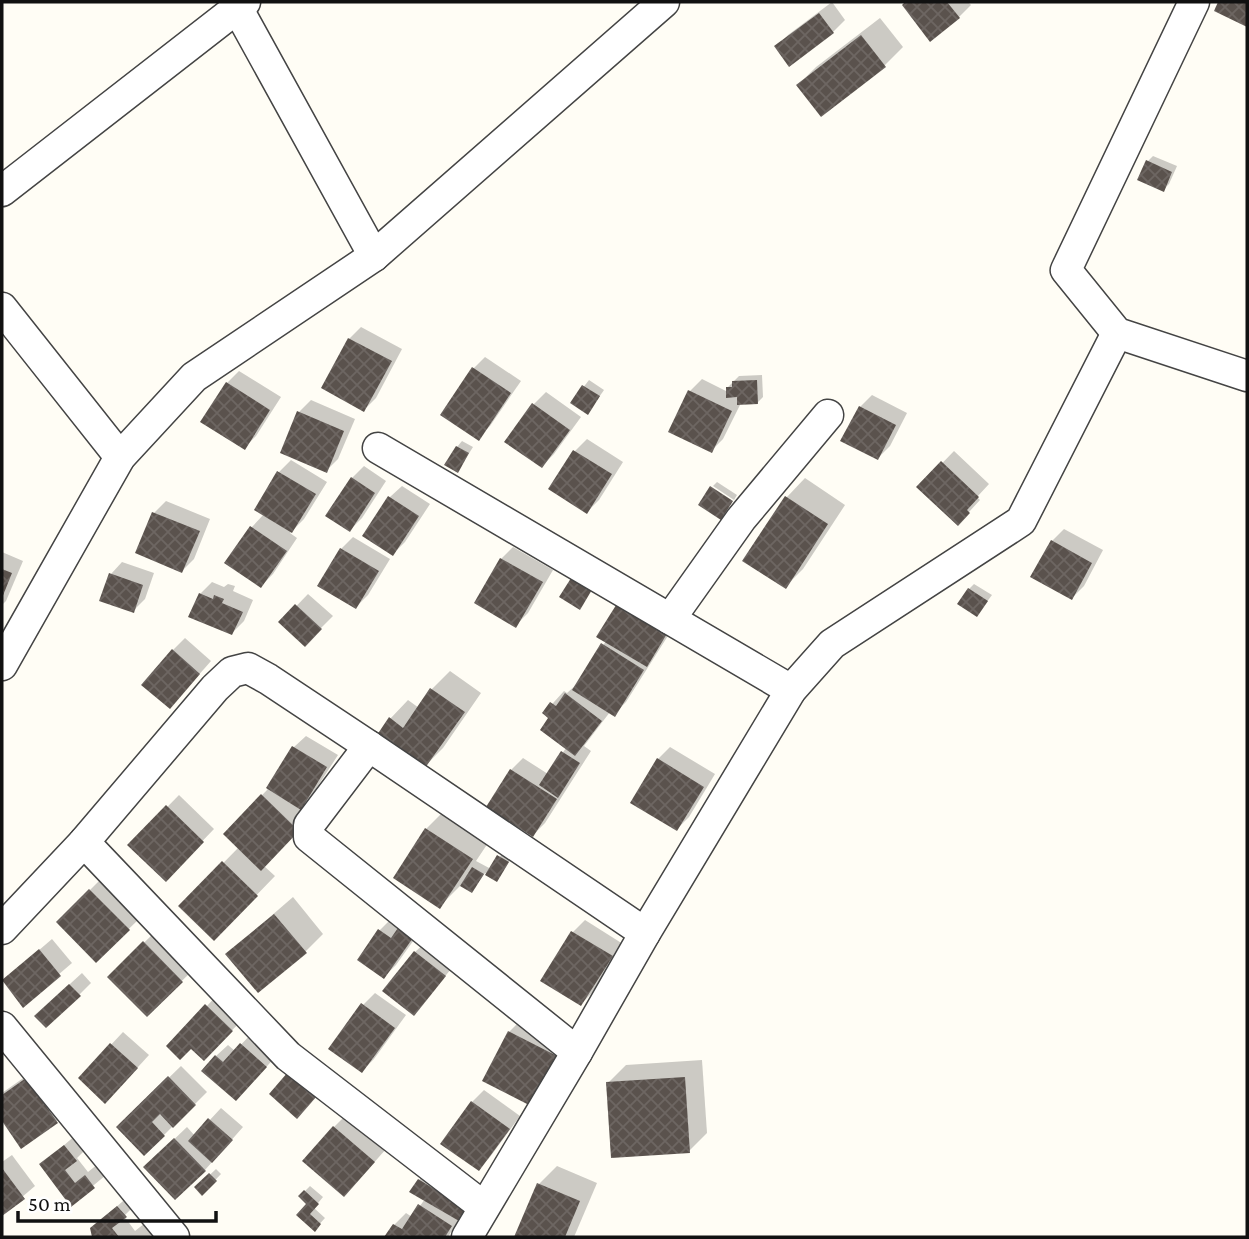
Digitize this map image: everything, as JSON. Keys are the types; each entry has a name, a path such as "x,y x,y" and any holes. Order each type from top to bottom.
{"street":[{"path":"2,665 120,457 194,377 374,256 664,2"},
{"path":"1195,2 1066,271 1117,333 1247,376"},
{"path":"2,191 239,4 374,256"},
{"path":"2,308 120,457"},
{"path":"467,1237 791,690 832,644 1021,521 1117,333"},
{"path":"670,619 741,519 828,415"},
{"path":"378,448 791,690"},
{"path":"2,929 84,842 215,688 232,672 248,668 369,746 645,933"},
{"path":"369,746 309,825 309,837 578,1052"},
{"path":"84,842 288,1056 484,1207"},
{"path":"2,1027 173,1237"}],"building":[{"path":"905,2 947,2 960,18 930,42 902,5"},
{"path":"1218,2 1247,2 1247,27 1214,11"},
{"path":"819,13 834,33 789,67 774,46"},
{"path":"861,35 886,67 821,117 796,85"},
{"path":"1146,160 1172,172 1164,192 1137,180"},
{"path":"348,338 392,361 364,412 321,388"},
{"path":"472,367 511,393 479,441 440,415"},
{"path":"757,380 758,404 737,405 737,397 726,398 726,387 732,387 732,381"},
{"path":"226,382 270,410 245,450 200,422"},
{"path":"582,385 600,396 588,415 570,403"},
{"path":"688,390 732,411 712,453 668,432"},
{"path":"532,403 570,430 542,468 504,442"},
{"path":"859,406 896,425 878,460 840,441"},
{"path":"297,411 344,431 327,473 280,453"},
{"path":"456,446 469,453 458,473 444,465"},
{"path":"573,450 612,474 587,514 548,489"},
{"path":"941,461 979,497 958,526 916,487"},
{"path":"277,471 316,494 292,533 254,510"},
{"path":"351,477 375,493 350,532 325,516"},
{"path":"710,486 733,501 721,520 698,505"},
{"path":"388,496 419,516 393,556 362,536"},
{"path":"785,496 828,524 786,589 742,561"},
{"path":"152,512 200,531 182,573 135,553"},
{"path":"250,526 287,551 261,588 224,563"},
{"path":"1051,540 1092,563 1072,600 1030,577"},
{"path":"340,548 379,571 356,609 317,586"},
{"path":"500,558 543,582 516,628 474,603"},
{"path":"2,569 12,573 2,598"},
{"path":"109,573 143,585 134,613 99,601"},
{"path":"573,575 593,588 580,610 559,597"},
{"path":"968,588 988,601 977,617 957,604"},
{"path":"199,593 213,599 214,595 224,599 222,603 243,612 232,635 188,617"},
{"path":"618,602 668,632 647,667 596,637"},
{"path":"295,604 322,629 305,647 278,622"},
{"path":"601,643 644,670 615,717 572,690"},
{"path":"172,649 200,674 170,709 141,685"},
{"path":"430,688 465,712 425,768 377,735 389,717 403,728"},
{"path":"565,693 602,721 575,756 540,730 548,718 542,713 550,702 556,706"},
{"path":"292,746 327,767 301,810 266,788"},
{"path":"561,751 580,763 558,798 539,785"},
{"path":"657,758 704,787 677,831 630,803"},
{"path":"510,769 557,799 533,837 486,807"},
{"path":"261,794 299,831 261,871 223,834"},
{"path":"166,805 204,842 166,882 127,845"},
{"path":"425,828 473,859 440,909 393,878"},
{"path":"497,855 509,862 497,882 485,875"},
{"path":"222,861 258,896 214,941 178,906"},
{"path":"472,867 484,874 472,893 460,886"},
{"path":"89,889 130,930 96,963 56,922"},
{"path":"274,914 307,953 258,993 225,954"},
{"path":"400,925 415,935 384,979 357,960 378,929 391,938"},
{"path":"571,931 613,956 581,1006 540,981"},
{"path":"143,941 183,982 147,1017 107,977"},
{"path":"39,949 61,976 23,1008 2,980"},
{"path":"414,951 446,976 414,1016 382,991"},
{"path":"69,984 81,996 46,1028 34,1016"},
{"path":"361,1003 395,1028 362,1073 328,1049"},
{"path":"205,1004 233,1031 204,1061 191,1049 180,1060 166,1046"},
{"path":"508,1031 557,1056 531,1106 482,1081"},
{"path":"110,1043 138,1068 105,1104 78,1078"},
{"path":"240,1043 267,1067 236,1101 201,1071 215,1055 223,1062"},
{"path":"288,1072 317,1096 297,1119 269,1094"},
{"path":"168,1076 196,1105 173,1128 160,1114 152,1122 165,1136 144,1156 116,1127"},
{"path":"685,1077 690,1153 611,1158 606,1082"},
{"path":"26,1078 58,1123 21,1149 2,1121 2,1095"},
{"path":"471,1101 510,1129 479,1171 440,1144"},
{"path":"208,1118 233,1140 212,1163 188,1141"},
{"path":"333,1126 375,1162 344,1197 302,1161"},
{"path":"174,1138 206,1171 175,1200 143,1167"},
{"path":"64,1145 77,1161 65,1170 75,1183 85,1175 95,1188 71,1207 39,1164"},
{"path":"2,1168 25,1199 2,1216"},
{"path":"209,1173 217,1181 202,1196 194,1187"},
{"path":"418,1179 474,1213 466,1225 409,1192"},
{"path":"537,1183 580,1201 565,1237 514,1237"},
{"path":"304,1190 319,1204 310,1214 321,1224 315,1232 296,1215 306,1204 298,1196"},
{"path":"418,1204 452,1226 445,1237 384,1237 393,1224 402,1229"},
{"path":"117,1206 127,1217 112,1228 119,1237 92,1237 90,1228"}]}
